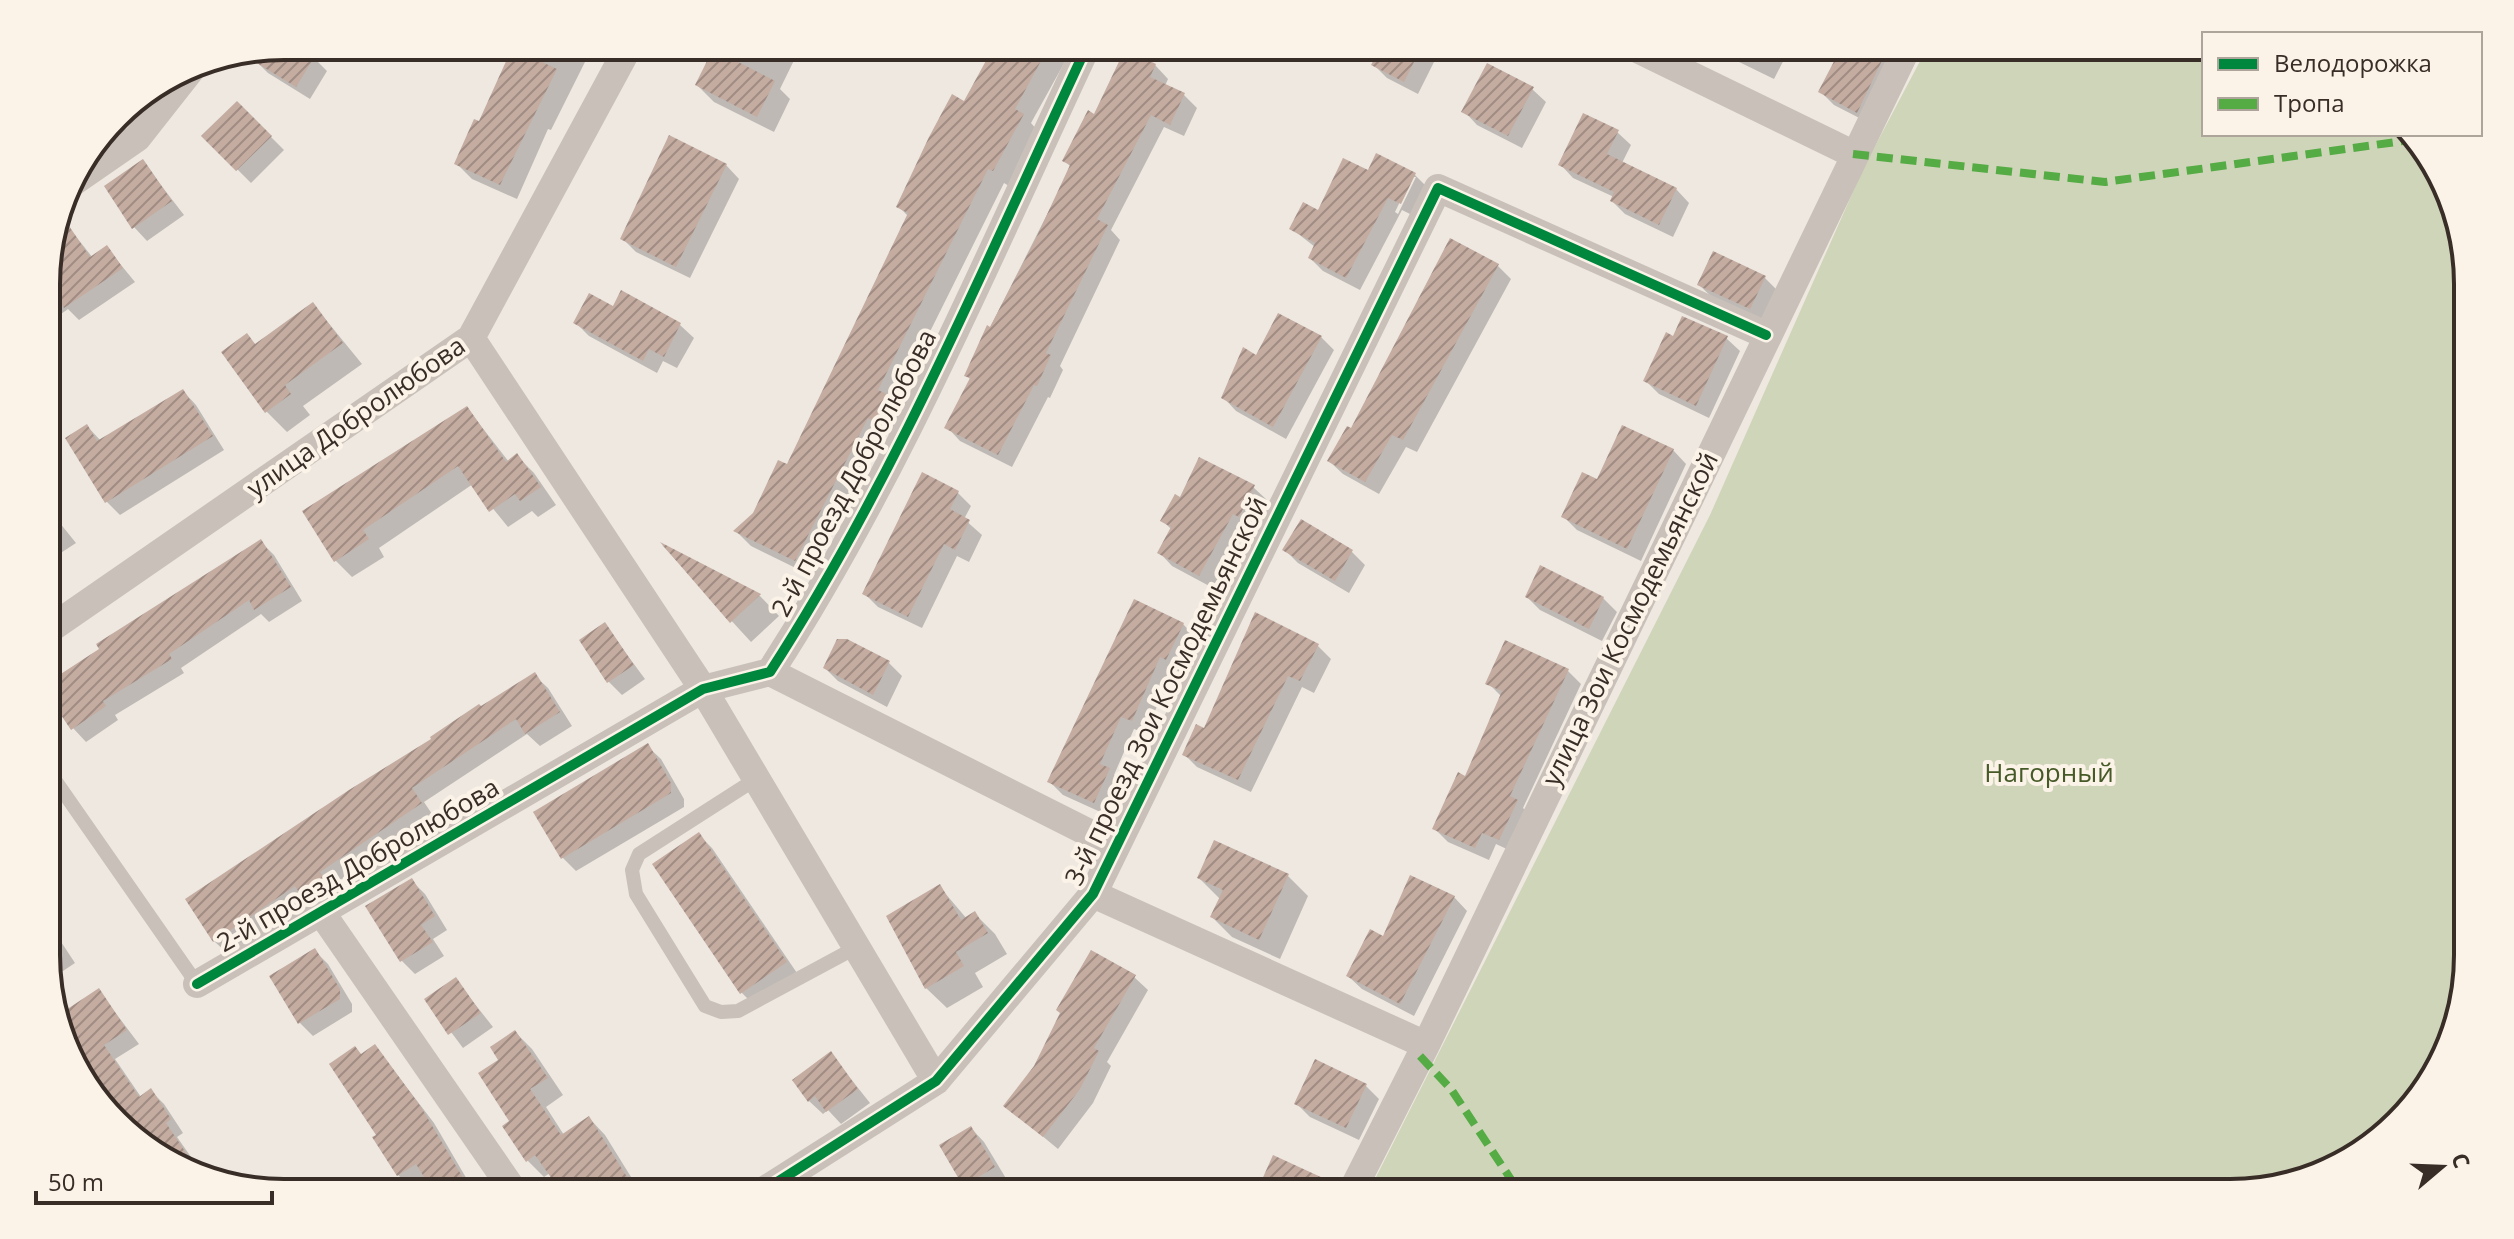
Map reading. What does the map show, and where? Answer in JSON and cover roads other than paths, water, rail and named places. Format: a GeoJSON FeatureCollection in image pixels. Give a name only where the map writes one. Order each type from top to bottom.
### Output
{"type":"FeatureCollection","features":[{"type":"Feature","properties":{"kind":"street","name":"улица Добролюбова"},"geometry":{"type":"LineString","coordinates":[[60,622],[471,338],[621,60]]}},
{"type":"Feature","properties":{"kind":"street","name":"2-й проезд Добролюбова"},"geometry":{"type":"LineString","coordinates":[[197,984],[703,689],[770,672],[853,536],[1080,60]]}},
{"type":"Feature","properties":{"kind":"street"},"geometry":{"type":"LineString","coordinates":[[1660,60],[1853,154]]}},
{"type":"Feature","properties":{"kind":"street","name":"улица Зои Космодемьянской"},"geometry":{"type":"LineString","coordinates":[[1358,1179],[1426,1045],[1901,60]]}},
{"type":"Feature","properties":{"kind":"street"},"geometry":{"type":"LineString","coordinates":[[92,169],[137,138],[177,88]]}},
{"type":"Feature","properties":{"kind":"street","name":"3-й проезд Зои Космодемьянской"},"geometry":{"type":"LineString","coordinates":[[782,1179],[936,1081],[1093,894],[1438,188],[1766,335]]}},
{"type":"Feature","properties":{"kind":"street"},"geometry":{"type":"LineString","coordinates":[[471,338],[703,689],[936,1081]]}},
{"type":"Feature","properties":{"kind":"street"},"geometry":{"type":"LineString","coordinates":[[770,672],[1115,846]]}},
{"type":"Feature","properties":{"kind":"street"},"geometry":{"type":"LineString","coordinates":[[1093,894],[1426,1045]]}},
{"type":"Feature","properties":{"kind":"street","name":"2-й проезд Добролюбова"},"geometry":{"type":"LineString","coordinates":[[321,912],[505,1179]]}},
{"type":"Feature","properties":{"kind":"lane"},"geometry":{"type":"LineString","coordinates":[[756,779],[639,854],[632,870],[636,894],[705,1006],[721,1012],[738,1011],[857,947]]}},
{"type":"Feature","properties":{"kind":"lane"},"geometry":{"type":"LineString","coordinates":[[60,787],[197,984]]}},
{"type":"Feature","properties":{"kind":"park label","name":"Нагорный"},"geometry":{"type":"Point","coordinates":[2049,773]}}]}
